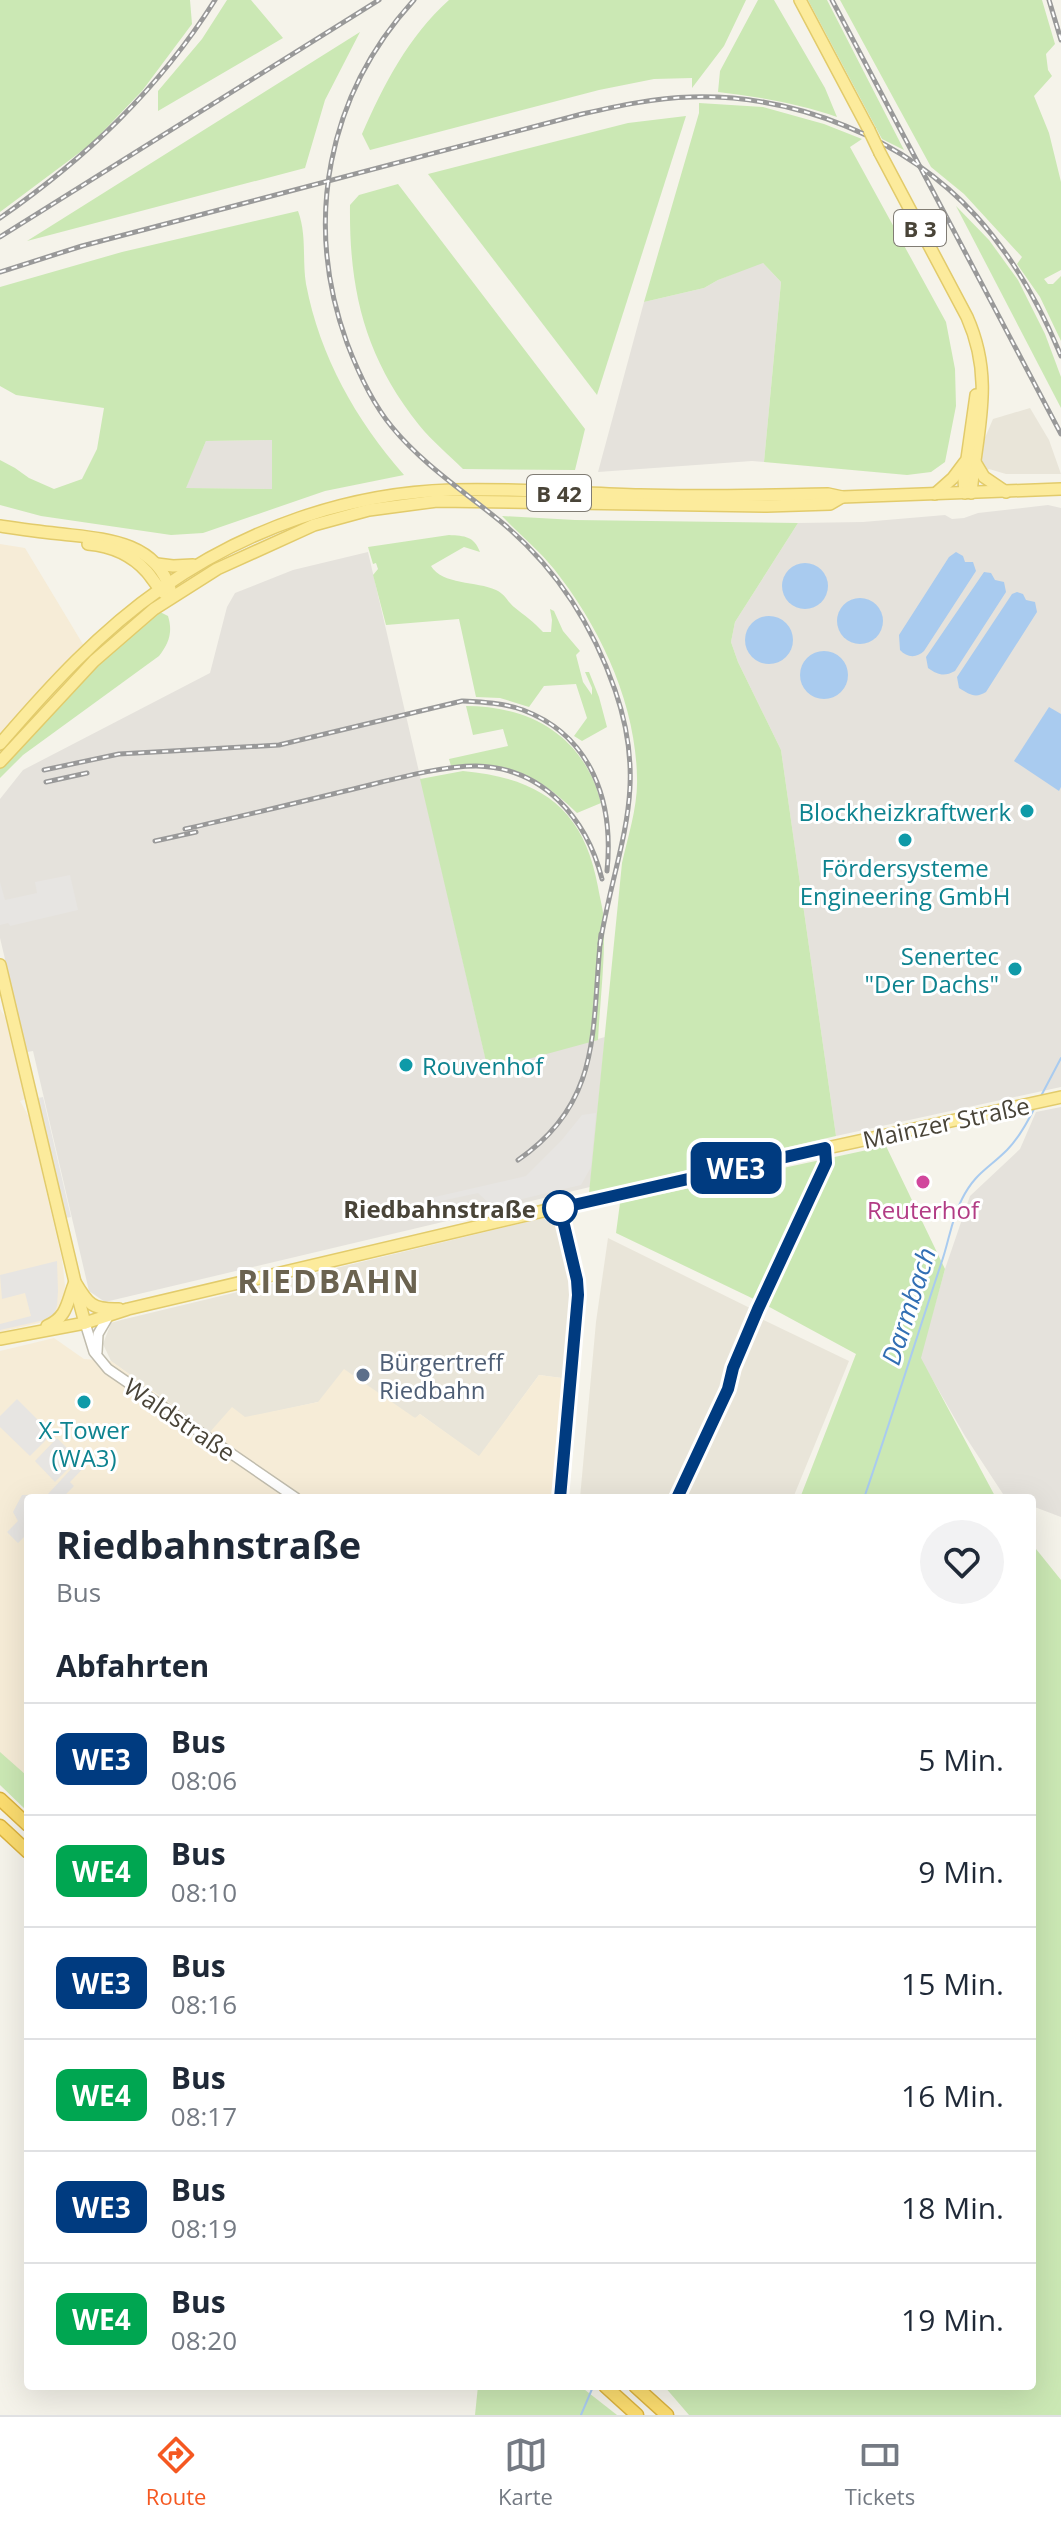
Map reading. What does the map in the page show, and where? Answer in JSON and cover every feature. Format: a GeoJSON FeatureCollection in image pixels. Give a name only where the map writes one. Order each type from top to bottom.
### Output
{"type":"FeatureCollection","features":[{"type":"Feature","properties":{"kind":"highway"},"geometry":{"type":"LineString","coordinates":[[0,1799],[24,1821]]}},
{"type":"Feature","properties":{"kind":"highway"},"geometry":{"type":"LineString","coordinates":[[0,1826],[24,1848]]}},
{"type":"Feature","properties":{"kind":"highway"},"geometry":{"type":"LineString","coordinates":[[609,2390],[637,2415]]}},
{"type":"Feature","properties":{"kind":"highway"},"geometry":{"type":"LineString","coordinates":[[639,2390],[667,2415]]}},
{"type":"Feature","properties":{"kind":"main road","name":"B 3"},"geometry":{"type":"LineString","coordinates":[[800,0],[960,303],[977,383],[968,493]]}},
{"type":"Feature","properties":{"kind":"main road"},"geometry":{"type":"LineString","coordinates":[[935,494],[971,460],[984,477],[1007,492]]}},
{"type":"Feature","properties":{"kind":"main road"},"geometry":{"type":"LineString","coordinates":[[968,493],[1061,489]]}},
{"type":"Feature","properties":{"kind":"main road","name":"B 42"},"geometry":{"type":"LineString","coordinates":[[0,744],[86,651],[164,586],[198,564],[254,536],[308,515],[360,501],[451,490],[689,497],[968,493]]}},
{"type":"Feature","properties":{"kind":"main road","name":"B 42"},"geometry":{"type":"LineString","coordinates":[[0,762],[94,661],[139,621],[217,569],[314,525],[390,506],[463,500],[614,506],[767,506],[830,504],[842,497]]}},
{"type":"Feature","properties":{"kind":"main road"},"geometry":{"type":"LineString","coordinates":[[0,526],[115,540],[157,564],[198,564]]}},
{"type":"Feature","properties":{"kind":"main road"},"geometry":{"type":"LineString","coordinates":[[0,534],[114,549],[164,586]]}},
{"type":"Feature","properties":{"kind":"main road"},"geometry":{"type":"LineString","coordinates":[[157,564],[171,597]]}},
{"type":"Feature","properties":{"kind":"main road"},"geometry":{"type":"LineString","coordinates":[[0,967],[85,1323]]}},
{"type":"Feature","properties":{"kind":"main road","name":"Mainzer Straße"},"geometry":{"type":"LineString","coordinates":[[128,1309],[596,1199],[1061,1097]]}},
{"type":"Feature","properties":{"kind":"main road"},"geometry":{"type":"LineString","coordinates":[[75,1282],[93,1306],[128,1309]]}},
{"type":"Feature","properties":{"kind":"main road"},"geometry":{"type":"LineString","coordinates":[[32,1331],[59,1319],[66,1310],[75,1282]]}},
{"type":"Feature","properties":{"kind":"main road"},"geometry":{"type":"LineString","coordinates":[[0,1339],[85,1323],[128,1309]]}},
{"type":"Feature","properties":{"kind":"street"},"geometry":{"type":"LineString","coordinates":[[96,1356],[98,1334],[108,1317]]}},
{"type":"Feature","properties":{"kind":"street"},"geometry":{"type":"LineString","coordinates":[[85,1323],[96,1356]]}},
{"type":"Feature","properties":{"kind":"street","name":"Waldstraße"},"geometry":{"type":"LineString","coordinates":[[96,1356],[113,1372],[290,1494]]}},
{"type":"Feature","properties":{"kind":"shaded area"},"geometry":{"type":"Polygon","coordinates":[[[762,262],[781,282],[764,462],[598,472],[644,302],[704,288],[762,262]]]}},
{"type":"Feature","properties":{"kind":"shaded area"},"geometry":{"type":"Polygon","coordinates":[[[1030,408],[1049,440],[1061,474],[1006,474],[989,469],[984,472],[979,459],[981,447],[993,419],[1030,408]]]}},
{"type":"Feature","properties":{"kind":"shaded area"},"geometry":{"type":"Polygon","coordinates":[[[272,440],[272,489],[185,488],[206,441],[272,440]]]}},
{"type":"Feature","properties":{"kind":"shaded area"},"geometry":{"type":"Polygon","coordinates":[[[1048,505],[1061,508],[1061,1087],[836,1136],[781,750],[738,662],[731,642],[735,622],[798,523],[863,522],[945,515],[952,519],[1048,505]]]}},
{"type":"Feature","properties":{"kind":"shaded area"},"geometry":{"type":"Polygon","coordinates":[[[0,544],[25,548],[84,646],[0,735],[0,544]]]}},
{"type":"Feature","properties":{"kind":"shaded area"},"geometry":{"type":"Polygon","coordinates":[[[368,552],[488,1069],[605,1037],[590,1187],[105,1302],[89,1291],[33,1051],[27,1052],[0,938],[0,799],[23,770],[210,673],[227,607],[235,593],[293,570],[368,552]]]}},
{"type":"Feature","properties":{"kind":"shaded area"},"geometry":{"type":"Polygon","coordinates":[[[70,875],[78,910],[10,926],[8,923],[0,925],[0,882],[5,900],[37,893],[35,882],[70,875]]]}},
{"type":"Feature","properties":{"kind":"shaded area"},"geometry":{"type":"Polygon","coordinates":[[[0,1009],[5,1017],[25,1099],[20,1101],[29,1117],[62,1259],[65,1286],[62,1308],[47,1321],[0,1332],[0,1009]]]}},
{"type":"Feature","properties":{"kind":"shaded area"},"geometry":{"type":"Polygon","coordinates":[[[43,1097],[71,1217],[66,1218],[38,1098],[43,1097]]]}},
{"type":"Feature","properties":{"kind":"shaded area"},"geometry":{"type":"Polygon","coordinates":[[[1061,1107],[1061,1517],[1036,1508],[1036,1494],[1003,1494],[920,1358],[970,1196],[1020,1149],[1036,1112],[1061,1107]]]}},
{"type":"Feature","properties":{"kind":"shaded area"},"geometry":{"type":"Polygon","coordinates":[[[596,1113],[591,1167],[581,1185],[492,1206],[478,1193],[427,1204],[426,1199],[526,1176],[582,1115],[596,1113]]]}},
{"type":"Feature","properties":{"kind":"shaded area"},"geometry":{"type":"Polygon","coordinates":[[[556,1215],[575,1287],[569,1379],[539,1375],[479,1457],[420,1414],[416,1418],[318,1402],[245,1418],[210,1432],[111,1361],[103,1344],[111,1323],[121,1320],[556,1215]]]}},
{"type":"Feature","properties":{"kind":"shaded area"},"geometry":{"type":"Polygon","coordinates":[[[608,1238],[754,1310],[753,1315],[849,1361],[795,1494],[580,1494],[596,1322],[608,1238]]]}},
{"type":"Feature","properties":{"kind":"shaded area"},"geometry":{"type":"Polygon","coordinates":[[[57,1261],[57,1306],[53,1318],[0,1330],[0,1324],[31,1316],[25,1293],[2,1299],[0,1275],[57,1261]]]}},
{"type":"Feature","properties":{"kind":"shaded area"},"geometry":{"type":"Polygon","coordinates":[[[54,1338],[84,1359],[111,1361],[210,1432],[232,1407],[245,1417],[318,1402],[344,1369],[415,1418],[420,1414],[479,1456],[539,1375],[569,1379],[557,1494],[24,1494],[24,1784],[0,1763],[0,1351],[54,1338]]]}},
{"type":"Feature","properties":{"kind":"shaded area"},"geometry":{"type":"Polygon","coordinates":[[[17,1399],[52,1434],[30,1456],[0,1427],[0,1416],[17,1399]]]}},
{"type":"Feature","properties":{"kind":"shaded area"},"geometry":{"type":"Polygon","coordinates":[[[57,1438],[78,1459],[55,1482],[35,1461],[57,1438]]]}},
{"type":"Feature","properties":{"kind":"shaded area"},"geometry":{"type":"Polygon","coordinates":[[[85,1454],[91,1460],[70,1482],[74,1486],[66,1494],[48,1494],[85,1454]]]}},
{"type":"Feature","properties":{"kind":"shaded area"},"geometry":{"type":"Polygon","coordinates":[[[22,1495],[24,1537],[18,1543],[7,1532],[18,1521],[13,1512],[22,1495]]]}},
{"type":"Feature","properties":{"kind":"green space"},"geometry":{"type":"Polygon","coordinates":[[[0,0],[190,0],[192,24],[142,91],[91,144],[0,212],[0,0]]]}},
{"type":"Feature","properties":{"kind":"green space"},"geometry":{"type":"Polygon","coordinates":[[[227,0],[251,0],[283,38],[158,111],[158,91],[202,39],[227,0]]]}},
{"type":"Feature","properties":{"kind":"green space"},"geometry":{"type":"Polygon","coordinates":[[[449,0],[746,0],[724,46],[692,88],[692,78],[654,79],[599,90],[370,150],[362,134],[388,79],[409,45],[449,0]]]}},
{"type":"Feature","properties":{"kind":"green space"},"geometry":{"type":"Polygon","coordinates":[[[758,0],[774,0],[825,88],[837,117],[778,101],[718,92],[720,71],[758,0]]]}},
{"type":"Feature","properties":{"kind":"green space"},"geometry":{"type":"Polygon","coordinates":[[[808,0],[827,0],[904,150],[882,139],[808,0]]]}},
{"type":"Feature","properties":{"kind":"green space"},"geometry":{"type":"Polygon","coordinates":[[[840,0],[1042,0],[1055,44],[1046,54],[1052,76],[1034,96],[1049,133],[1061,182],[1061,270],[1044,279],[1048,284],[1053,284],[1061,276],[1061,341],[1040,297],[1017,264],[1022,257],[964,194],[931,167],[840,0]]]}},
{"type":"Feature","properties":{"kind":"green space"},"geometry":{"type":"Polygon","coordinates":[[[360,32],[325,100],[305,168],[27,241],[360,32]]]}},
{"type":"Feature","properties":{"kind":"green space"},"geometry":{"type":"Polygon","coordinates":[[[699,103],[763,107],[824,124],[862,139],[850,147],[946,322],[955,369],[956,406],[945,462],[931,472],[907,475],[764,462],[781,282],[763,263],[704,288],[644,302],[699,113],[699,103]]]}},
{"type":"Feature","properties":{"kind":"green space"},"geometry":{"type":"Polygon","coordinates":[[[686,116],[597,395],[428,174],[628,123],[686,116]]]}},
{"type":"Feature","properties":{"kind":"green space"},"geometry":{"type":"Polygon","coordinates":[[[398,184],[585,429],[575,470],[463,469],[424,431],[400,400],[373,348],[364,322],[357,294],[350,236],[350,205],[359,195],[398,184]]]}},
{"type":"Feature","properties":{"kind":"green space"},"geometry":{"type":"Polygon","coordinates":[[[956,206],[989,240],[1018,280],[1045,334],[1061,377],[1061,408],[956,206]]]}},
{"type":"Feature","properties":{"kind":"green space"},"geometry":{"type":"Polygon","coordinates":[[[298,211],[306,284],[320,337],[356,410],[404,475],[325,491],[203,533],[171,535],[41,516],[0,505],[0,460],[54,489],[82,479],[97,449],[104,408],[16,395],[0,386],[0,287],[122,252],[298,211]],[[272,440],[206,441],[186,488],[272,489],[272,440]]]}},
{"type":"Feature","properties":{"kind":"green space"},"geometry":{"type":"Polygon","coordinates":[[[502,516],[798,523],[735,622],[731,642],[781,750],[836,1136],[589,1193],[622,863],[636,799],[635,750],[622,694],[586,616],[548,562],[502,516]]]}},
{"type":"Feature","properties":{"kind":"green space"},"geometry":{"type":"Polygon","coordinates":[[[449,535],[468,538],[480,552],[464,547],[431,566],[443,576],[499,592],[543,632],[551,632],[550,609],[554,611],[563,631],[580,651],[576,655],[583,682],[592,695],[585,672],[589,672],[607,727],[582,741],[574,736],[587,718],[576,684],[544,686],[529,707],[500,698],[476,697],[459,619],[386,625],[373,575],[378,569],[376,563],[373,564],[368,547],[449,535]]]}},
{"type":"Feature","properties":{"kind":"green space"},"geometry":{"type":"Polygon","coordinates":[[[160,612],[168,616],[170,632],[159,656],[23,755],[0,778],[0,769],[93,669],[160,612]]]}},
{"type":"Feature","properties":{"kind":"green space"},"geometry":{"type":"Polygon","coordinates":[[[466,706],[512,712],[552,729],[582,760],[601,803],[577,813],[549,789],[520,773],[488,765],[451,766],[449,759],[508,746],[503,729],[473,735],[466,706]]]}},
{"type":"Feature","properties":{"kind":"green space"},"geometry":{"type":"Polygon","coordinates":[[[463,771],[515,781],[536,790],[569,817],[582,837],[591,860],[604,919],[598,1040],[488,1070],[420,779],[463,771]]]}},
{"type":"Feature","properties":{"kind":"green space"},"geometry":{"type":"Polygon","coordinates":[[[886,1146],[945,1269],[921,1358],[994,1494],[802,1494],[856,1354],[760,1302],[616,1233],[620,1203],[886,1146]]]}},
{"type":"Feature","properties":{"kind":"green space"},"geometry":{"type":"Polygon","coordinates":[[[1036,1549],[1061,1580],[1061,2415],[689,2415],[667,2390],[1036,2390],[1036,1549]]]}},
{"type":"Feature","properties":{"kind":"green space"},"geometry":{"type":"Polygon","coordinates":[[[0,1752],[24,1773],[24,1808],[0,1785],[0,1752]]]}},
{"type":"Feature","properties":{"kind":"green space"},"geometry":{"type":"Polygon","coordinates":[[[478,2390],[585,2390],[617,2415],[475,2415],[478,2390]]]}},
{"type":"Feature","properties":{"kind":"water"},"geometry":{"type":"Polygon","coordinates":[[[956,552],[963,556],[965,562],[973,562],[976,571],[924,651],[915,656],[906,655],[900,650],[899,635],[949,557],[956,552]]]}},
{"type":"Feature","properties":{"kind":"water"},"geometry":{"type":"Polygon","coordinates":[[[805,563],[822,569],[828,586],[822,603],[805,609],[788,603],[782,586],[788,569],[805,563]]]}},
{"type":"Feature","properties":{"kind":"water"},"geometry":{"type":"Polygon","coordinates":[[[984,572],[1004,582],[1006,592],[955,671],[944,675],[935,672],[928,668],[926,657],[984,572]]]}},
{"type":"Feature","properties":{"kind":"water"},"geometry":{"type":"Polygon","coordinates":[[[1012,594],[1023,594],[1026,600],[1035,602],[1037,612],[986,692],[969,694],[959,688],[957,677],[1012,594]]]}},
{"type":"Feature","properties":{"kind":"water"},"geometry":{"type":"Polygon","coordinates":[[[860,598],[877,604],[883,621],[877,638],[860,644],[843,638],[837,621],[843,604],[860,598]]]}},
{"type":"Feature","properties":{"kind":"water"},"geometry":{"type":"Polygon","coordinates":[[[769,616],[786,623],[793,640],[786,657],[769,664],[752,657],[745,640],[752,623],[769,616]]]}},
{"type":"Feature","properties":{"kind":"water"},"geometry":{"type":"Polygon","coordinates":[[[824,651],[841,658],[848,675],[841,692],[824,699],[807,692],[800,675],[807,658],[824,651]]]}},
{"type":"Feature","properties":{"kind":"water"},"geometry":{"type":"Polygon","coordinates":[[[1049,707],[1061,714],[1059,791],[1014,761],[1049,707]]]}},
{"type":"Feature","properties":{"kind":"waterway","name":"Darmbach"},"geometry":{"type":"LineString","coordinates":[[1041,1096],[1061,1058]]}},
{"type":"Feature","properties":{"kind":"waterway","name":"Darmbach"},"geometry":{"type":"LineString","coordinates":[[865,1494],[958,1207],[977,1177],[1015,1141],[1034,1109]]}},
{"type":"Feature","properties":{"kind":"waterway","name":"Darmbach"},"geometry":{"type":"LineString","coordinates":[[581,2415],[592,2390]]}},
{"type":"Feature","properties":{"kind":"railway"},"geometry":{"type":"LineString","coordinates":[[0,218],[62,171],[119,120],[170,63],[215,0]]}},
{"type":"Feature","properties":{"kind":"railway"},"geometry":{"type":"LineString","coordinates":[[0,237],[379,0]]}},
{"type":"Feature","properties":{"kind":"railway"},"geometry":{"type":"LineString","coordinates":[[414,0],[384,37],[361,77],[343,118],[331,162],[326,206],[327,252],[334,297],[356,365],[385,418],[418,454],[506,526],[541,561],[571,600],[606,666],[625,726],[630,789],[627,818],[600,944]]}},
{"type":"Feature","properties":{"kind":"railway"},"geometry":{"type":"LineString","coordinates":[[832,0],[1061,434]]}},
{"type":"Feature","properties":{"kind":"railway"},"geometry":{"type":"LineString","coordinates":[[1049,0],[1061,40]]}},
{"type":"Feature","properties":{"kind":"railway"},"geometry":{"type":"LineString","coordinates":[[0,272],[82,246],[582,114],[663,99],[730,98],[769,103],[846,126],[882,143],[948,188],[976,216],[1014,265],[1035,300],[1061,356]]}},
{"type":"Feature","properties":{"kind":"railway"},"geometry":{"type":"LineString","coordinates":[[44,770],[119,754],[279,745],[462,701],[501,704],[523,710],[547,722],[566,736],[582,754],[594,774],[607,820],[607,871]]}},
{"type":"Feature","properties":{"kind":"railway"},"geometry":{"type":"LineString","coordinates":[[185,829],[428,772],[476,766],[522,776],[558,800],[585,836],[602,879]]}},
{"type":"Feature","properties":{"kind":"railway"},"geometry":{"type":"LineString","coordinates":[[46,782],[87,773]]}},
{"type":"Feature","properties":{"kind":"railway"},"geometry":{"type":"LineString","coordinates":[[155,841],[196,832]]}},
{"type":"Feature","properties":{"kind":"railway"},"geometry":{"type":"LineString","coordinates":[[518,1160],[546,1137],[566,1113],[579,1087],[593,1031],[601,934]]}},
{"type":"Feature","properties":{"kind":"bus line","name":"WE3"},"geometry":{"type":"LineString","coordinates":[[560,1494],[578,1295],[560,1208],[825,1148],[826,1163],[758,1309],[733,1368],[728,1389],[679,1494]]}},
{"type":"Feature","properties":{"kind":"place","name":"Blockheizkraftwerk"},"geometry":{"type":"Point","coordinates":[1027,811]}},
{"type":"Feature","properties":{"kind":"place","name":"Fördersysteme Engineering GmbH"},"geometry":{"type":"Point","coordinates":[905,840]}},
{"type":"Feature","properties":{"kind":"place","name":"Senertec \"Der Dachs\""},"geometry":{"type":"Point","coordinates":[1015,969]}},
{"type":"Feature","properties":{"kind":"place","name":"Rouvenhof"},"geometry":{"type":"Point","coordinates":[406,1065]}},
{"type":"Feature","properties":{"kind":"place","name":"Reuterhof"},"geometry":{"type":"Point","coordinates":[923,1182]}},
{"type":"Feature","properties":{"kind":"place","name":"Riedbahnstraße"},"geometry":{"type":"Point","coordinates":[560,1208]}},
{"type":"Feature","properties":{"kind":"place","name":"Bürgertreff Riedbahn"},"geometry":{"type":"Point","coordinates":[363,1375]}},
{"type":"Feature","properties":{"kind":"place","name":"X-Tower (WA3)"},"geometry":{"type":"Point","coordinates":[84,1402]}},
{"type":"Feature","properties":{"kind":"district","name":"RIEDBAHN"},"geometry":{"type":"Point","coordinates":[329,1280]}}]}
